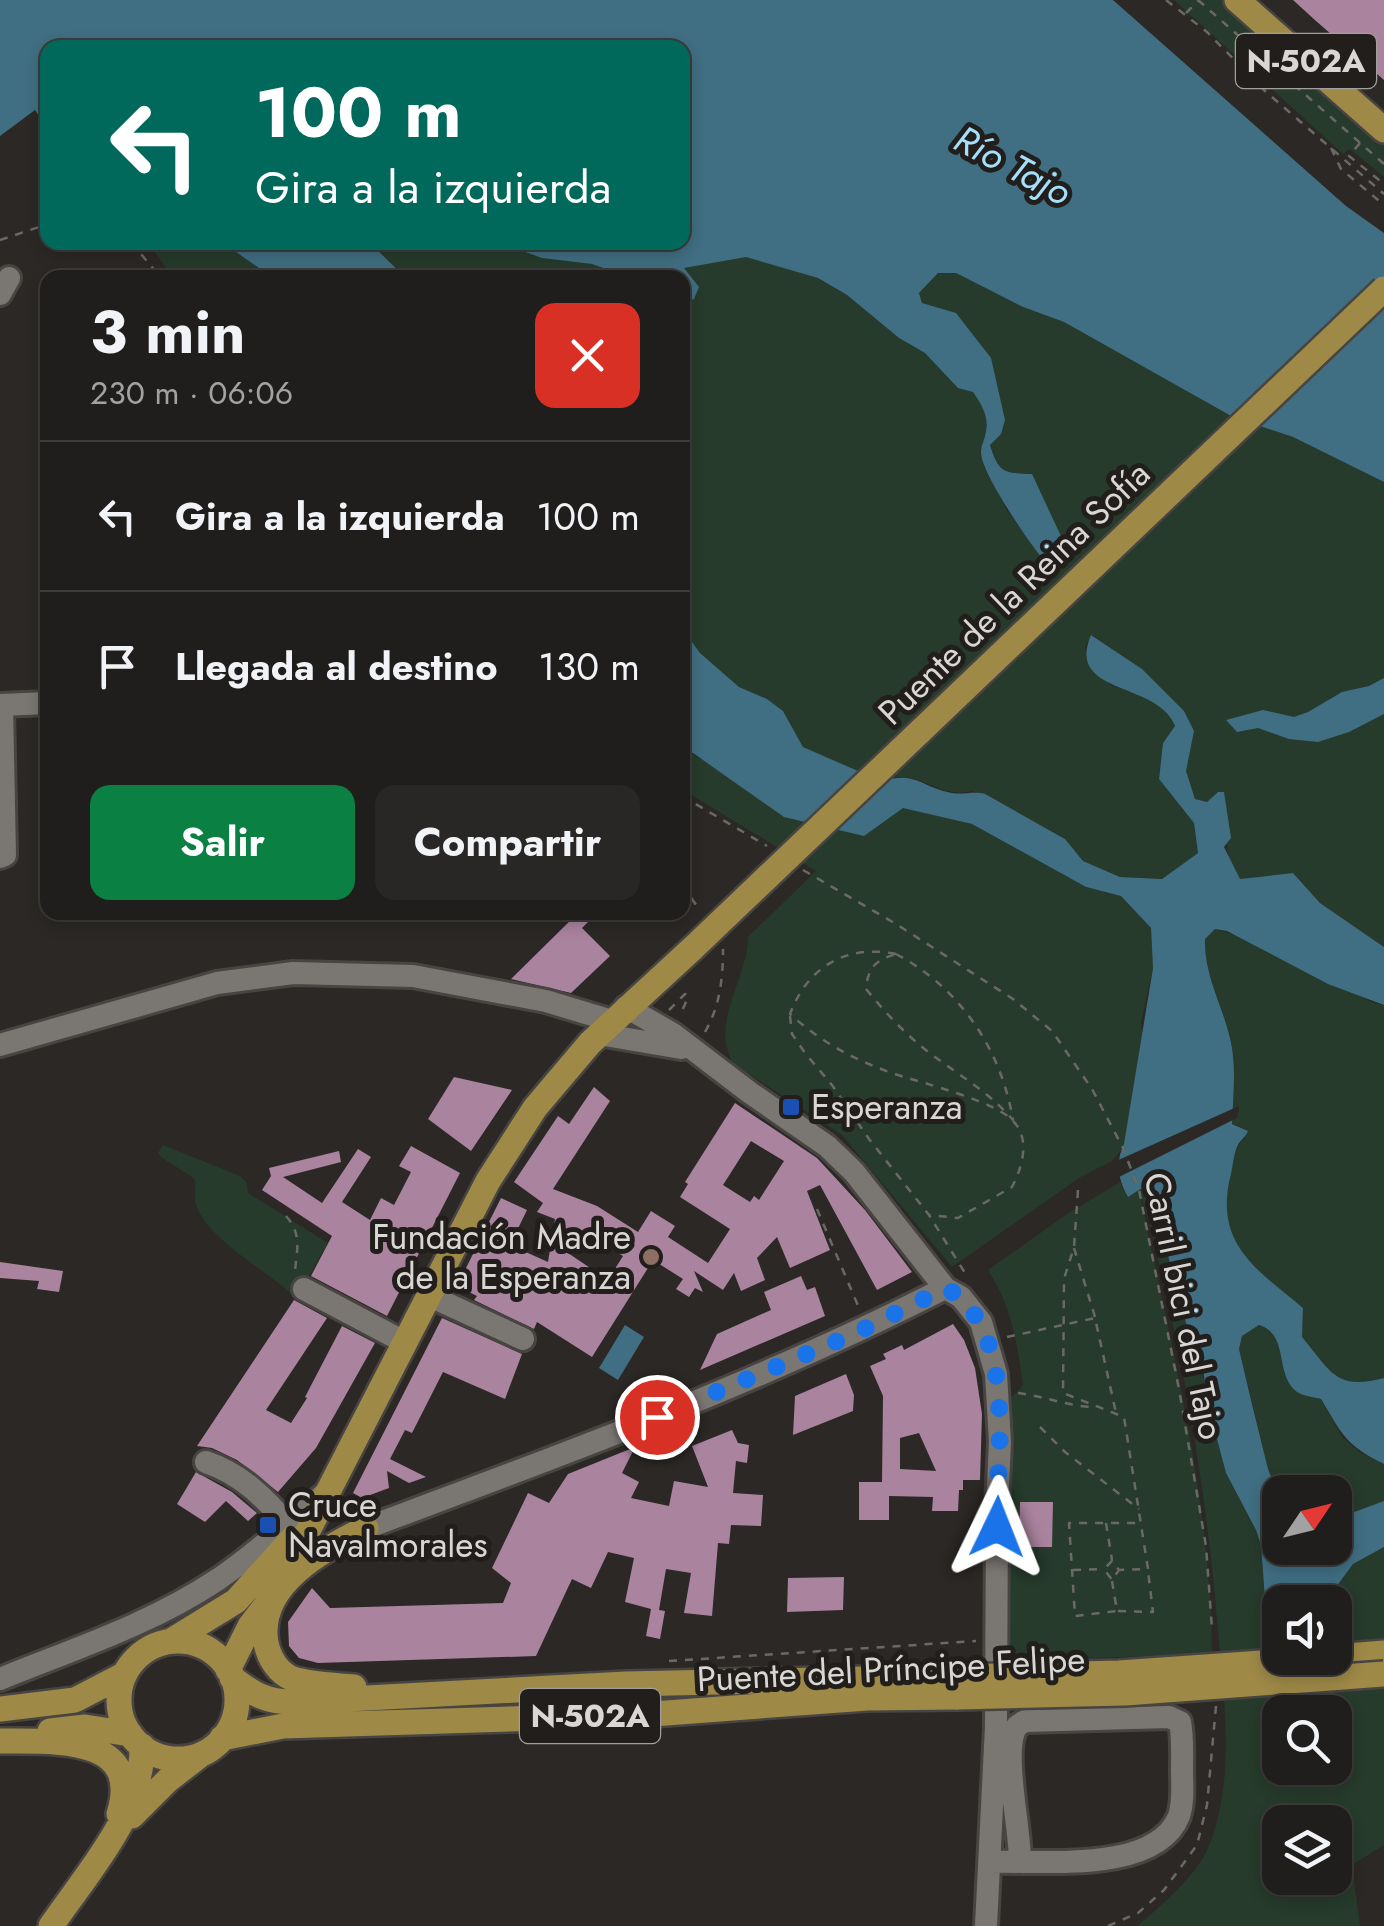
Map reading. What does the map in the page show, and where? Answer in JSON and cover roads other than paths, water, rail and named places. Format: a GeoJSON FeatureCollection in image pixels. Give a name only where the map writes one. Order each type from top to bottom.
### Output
{"type":"FeatureCollection","features":[{"type":"Feature","properties":{"kind":"main road","name":"N-502A"},"geometry":{"type":"LineString","coordinates":[[1237,0],[1381,126]]}},
{"type":"Feature","properties":{"kind":"main road","name":"Puente de la Reina Sofía"},"geometry":{"type":"LineString","coordinates":[[277,1591],[297,1528],[327,1490],[488,1181],[535,1108],[607,1026],[1384,288]]}},
{"type":"Feature","properties":{"kind":"main road"},"geometry":{"type":"LineString","coordinates":[[327,1490],[334,1516],[344,1524],[366,1528]]}},
{"type":"Feature","properties":{"kind":"main road"},"geometry":{"type":"LineString","coordinates":[[0,1708],[75,1700],[125,1674],[144,1652],[171,1641],[236,1601],[297,1528],[366,1528]]}},
{"type":"Feature","properties":{"kind":"main road"},"geometry":{"type":"LineString","coordinates":[[111,1838],[168,1780],[212,1746],[236,1709],[230,1674],[250,1626],[277,1591],[309,1562],[366,1528]]}},
{"type":"Feature","properties":{"kind":"main road"},"geometry":{"type":"LineString","coordinates":[[277,1591],[266,1620],[266,1646],[277,1667],[290,1678],[434,1696]]}},
{"type":"Feature","properties":{"kind":"main road","name":"N-502A"},"geometry":{"type":"LineString","coordinates":[[171,1641],[210,1651],[230,1674]]}},
{"type":"Feature","properties":{"kind":"main road","name":"Puente del Príncipe Felipe"},"geometry":{"type":"LineString","coordinates":[[1352,1656],[1384,1653]]}},
{"type":"Feature","properties":{"kind":"main road","name":"Puente del Príncipe Felipe"},"geometry":{"type":"LineString","coordinates":[[212,1746],[284,1726],[638,1716],[1262,1662]]}},
{"type":"Feature","properties":{"kind":"main road"},"geometry":{"type":"LineString","coordinates":[[52,1926],[111,1838],[134,1796],[142,1771],[136,1740],[119,1704],[125,1674]]}},
{"type":"Feature","properties":{"kind":"main road","name":"Puente del Príncipe Felipe"},"geometry":{"type":"LineString","coordinates":[[230,1674],[255,1696],[274,1702],[626,1684],[1124,1693],[1384,1674]]}},
{"type":"Feature","properties":{"kind":"main road","name":"N-502A"},"geometry":{"type":"LineString","coordinates":[[0,1739],[85,1726],[136,1740],[165,1757],[178,1759],[212,1746]]}},
{"type":"Feature","properties":{"kind":"main road"},"geometry":{"type":"LineString","coordinates":[[0,1739],[91,1746],[108,1756],[120,1773],[124,1797],[111,1838]]}},
{"type":"Feature","properties":{"kind":"street"},"geometry":{"type":"LineString","coordinates":[[2,856],[1,705],[40,703]]}},
{"type":"Feature","properties":{"kind":"street"},"geometry":{"type":"LineString","coordinates":[[0,1045],[217,983],[292,973],[413,976],[570,1008],[607,1026],[694,1050]]}},
{"type":"Feature","properties":{"kind":"street"},"geometry":{"type":"LineString","coordinates":[[607,1026],[673,1034],[827,1146],[854,1172],[946,1288],[961,1297],[980,1322],[996,1374],[1000,1442],[992,1855],[985,1926]]}},
{"type":"Feature","properties":{"kind":"street"},"geometry":{"type":"LineString","coordinates":[[366,1528],[587,1445],[867,1328],[946,1288]]}},
{"type":"Feature","properties":{"kind":"street"},"geometry":{"type":"LineString","coordinates":[[304,1289],[406,1343]]}},
{"type":"Feature","properties":{"kind":"street"},"geometry":{"type":"LineString","coordinates":[[430,1296],[523,1340]]}},
{"type":"Feature","properties":{"kind":"street"},"geometry":{"type":"LineString","coordinates":[[0,1678],[136,1625],[230,1572],[297,1528],[248,1483],[206,1462]]}},
{"type":"Feature","properties":{"kind":"street"},"geometry":{"type":"LineString","coordinates":[[985,1926],[982,1849],[988,1548],[997,1506]]}},
{"type":"Feature","properties":{"kind":"street"},"geometry":{"type":"LineString","coordinates":[[1170,1717],[1180,1722],[1180,1812],[1159,1842],[1130,1856],[1020,1861],[992,1855],[1008,1844],[1014,1814],[1013,1736],[1020,1724],[1170,1717]]}},
{"type":"Feature","properties":{"kind":"street"},"geometry":{"type":"LineString","coordinates":[[1014,1814],[1020,1830],[1020,1861]]}},
{"type":"Feature","properties":{"kind":"water","name":"Río Tajo"},"geometry":{"type":"Polygon","coordinates":[[[0,0],[1113,0],[1346,206],[1384,233],[1384,482],[1293,437],[1233,417],[1064,322],[1023,307],[956,273],[938,273],[919,293],[922,303],[956,313],[991,358],[1005,420],[1001,434],[990,445],[1004,470],[1032,474],[1067,549],[1058,567],[1050,568],[989,476],[981,452],[986,418],[973,392],[958,388],[925,353],[899,338],[847,295],[818,278],[746,257],[686,270],[609,270],[520,250],[690,250],[690,40],[40,40],[40,118],[35,110],[0,136],[0,0]]]}},
{"type":"Feature","properties":{"kind":"water"},"geometry":{"type":"Polygon","coordinates":[[[233,250],[377,250],[398,270],[262,270],[233,250]]]}},
{"type":"Feature","properties":{"kind":"water"},"geometry":{"type":"Polygon","coordinates":[[[690,276],[699,287],[690,300],[690,276]]]}},
{"type":"Feature","properties":{"kind":"water"},"geometry":{"type":"Polygon","coordinates":[[[1091,635],[1142,669],[1184,711],[1194,731],[1186,771],[1195,799],[1207,802],[1218,792],[1224,792],[1231,838],[1224,847],[1240,879],[1293,873],[1320,903],[1384,947],[1384,1005],[1328,984],[1227,931],[1215,929],[1205,939],[1210,977],[1232,1049],[1232,1124],[1248,1131],[1236,1150],[1227,1198],[1233,1236],[1255,1267],[1303,1308],[1302,1337],[1328,1368],[1344,1380],[1355,1382],[1384,1378],[1384,1464],[1346,1438],[1321,1399],[1299,1393],[1290,1385],[1279,1346],[1269,1330],[1259,1325],[1242,1336],[1239,1349],[1270,1475],[1262,1475],[1262,1558],[1256,1530],[1226,1473],[1203,1369],[1189,1334],[1150,1188],[1147,1185],[1128,1197],[1120,1177],[1119,1158],[1153,968],[1151,928],[1121,896],[1086,887],[972,824],[903,808],[864,836],[784,817],[690,751],[690,639],[739,687],[783,711],[803,747],[881,781],[911,779],[952,793],[985,794],[1065,839],[1083,861],[1120,877],[1162,879],[1198,853],[1194,823],[1159,779],[1163,743],[1175,726],[1151,701],[1102,679],[1091,669],[1086,655],[1091,635]]]}},
{"type":"Feature","properties":{"kind":"water"},"geometry":{"type":"Polygon","coordinates":[[[1384,678],[1384,714],[1318,742],[1289,739],[1258,728],[1237,732],[1226,720],[1263,710],[1294,717],[1342,692],[1384,678]]]}},
{"type":"Feature","properties":{"kind":"water"},"geometry":{"type":"Polygon","coordinates":[[[625,1325],[644,1337],[618,1380],[599,1368],[625,1325]]]}},
{"type":"Feature","properties":{"kind":"water"},"geometry":{"type":"Polygon","coordinates":[[[1384,1501],[1384,1547],[1353,1564],[1338,1585],[1264,1585],[1262,1565],[1352,1565],[1352,1513],[1384,1501]]]}},
{"type":"Feature","properties":{"kind":"place","name":"Esperanza"},"geometry":{"type":"Point","coordinates":[791,1107]}},
{"type":"Feature","properties":{"kind":"place","name":"Fundación Madre de la Esperanza"},"geometry":{"type":"Point","coordinates":[651,1257]}},
{"type":"Feature","properties":{"kind":"place","name":"Cruce Navalmorales"},"geometry":{"type":"Point","coordinates":[268,1525]}}]}
